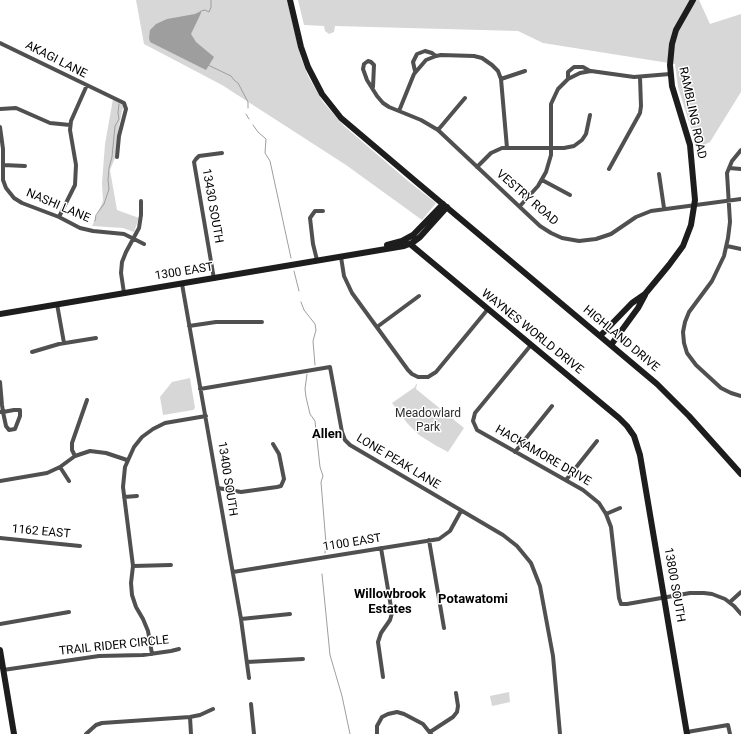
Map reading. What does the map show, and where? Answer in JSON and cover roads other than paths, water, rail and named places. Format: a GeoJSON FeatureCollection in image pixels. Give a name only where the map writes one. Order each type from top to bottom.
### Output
{"type":"FeatureCollection","features":[{"type":"Feature","properties":{"kind":"main road","name":"HIGHLAND DRIVE"},"geometry":{"type":"LineString","coordinates":[[290,0],[305,59],[315,82],[325,99],[346,123],[412,180],[429,188],[475,231],[673,399],[705,432],[741,474]]}},
{"type":"Feature","properties":{"kind":"main road","name":"RAMBLING ROAD"},"geometry":{"type":"LineString","coordinates":[[611,345],[638,308],[645,294],[683,246],[691,225],[695,204],[695,189],[690,145],[670,74],[671,54],[675,33],[680,21],[693,0]]}},
{"type":"Feature","properties":{"kind":"main road","name":"1300 EAST"},"geometry":{"type":"LineString","coordinates":[[0,314],[371,252],[410,244],[420,237],[431,225],[445,204]]}},
{"type":"Feature","properties":{"kind":"main road","name":"1300 EAST"},"geometry":{"type":"LineString","coordinates":[[371,252],[409,237],[418,231],[445,204]]}},
{"type":"Feature","properties":{"kind":"main road"},"geometry":{"type":"LineString","coordinates":[[431,225],[444,215],[448,214],[475,231]]}},
{"type":"Feature","properties":{"kind":"main road"},"geometry":{"type":"LineString","coordinates":[[409,237],[408,240],[410,244]]}},
{"type":"Feature","properties":{"kind":"main road","name":"WAYNES WORLD DRIVE"},"geometry":{"type":"LineString","coordinates":[[410,244],[619,418],[630,430],[636,440]]}},
{"type":"Feature","properties":{"kind":"main road","name":"RAMBLING ROAD"},"geometry":{"type":"LineString","coordinates":[[600,336],[632,303],[645,294]]}},
{"type":"Feature","properties":{"kind":"main road","name":"13800 SOUTH"},"geometry":{"type":"LineString","coordinates":[[636,440],[640,455],[665,598],[687,733]]}},
{"type":"Feature","properties":{"kind":"main road"},"geometry":{"type":"LineString","coordinates":[[0,650],[14,734]]}},
{"type":"Feature","properties":{"kind":"street","name":"AKAGI LANE"},"geometry":{"type":"LineString","coordinates":[[0,43],[87,85],[74,112],[70,125],[76,165],[76,179],[72,191],[59,217]]}},
{"type":"Feature","properties":{"kind":"street"},"geometry":{"type":"LineString","coordinates":[[415,71],[413,62],[418,54],[425,51],[436,56]]}},
{"type":"Feature","properties":{"kind":"street"},"geometry":{"type":"LineString","coordinates":[[400,111],[415,71],[424,62],[436,56],[474,56],[482,58],[498,71],[501,79],[507,148]]}},
{"type":"Feature","properties":{"kind":"street","name":"VESTRY ROAD"},"geometry":{"type":"LineString","coordinates":[[373,87],[374,65],[372,62],[368,61],[364,64],[363,69],[367,80],[383,103],[421,120],[438,130],[540,226],[562,238],[579,241],[596,239],[615,232],[641,214],[651,211],[741,198]]}},
{"type":"Feature","properties":{"kind":"street"},"geometry":{"type":"LineString","coordinates":[[568,79],[569,70],[574,67],[583,67],[591,72]]}},
{"type":"Feature","properties":{"kind":"street"},"geometry":{"type":"LineString","coordinates":[[501,79],[526,71]]}},
{"type":"Feature","properties":{"kind":"street"},"geometry":{"type":"LineString","coordinates":[[520,206],[542,180],[549,164],[551,148],[551,104],[558,89],[568,79],[580,73],[591,72],[628,77],[670,74]]}},
{"type":"Feature","properties":{"kind":"street"},"geometry":{"type":"LineString","coordinates":[[609,169],[640,113],[640,77]]}},
{"type":"Feature","properties":{"kind":"street"},"geometry":{"type":"LineString","coordinates":[[87,85],[123,102],[125,105],[126,109],[119,136],[117,157]]}},
{"type":"Feature","properties":{"kind":"street"},"geometry":{"type":"LineString","coordinates":[[438,130],[465,98]]}},
{"type":"Feature","properties":{"kind":"street"},"geometry":{"type":"LineString","coordinates":[[0,109],[16,108],[50,123],[70,125]]}},
{"type":"Feature","properties":{"kind":"street"},"geometry":{"type":"LineString","coordinates":[[477,167],[491,153],[498,149],[568,148],[580,142],[588,131],[590,115]]}},
{"type":"Feature","properties":{"kind":"street","name":"NASHI LANE"},"geometry":{"type":"LineString","coordinates":[[0,127],[3,144],[4,184],[14,198],[22,203],[59,217],[87,230],[120,233],[134,238],[144,244]]}},
{"type":"Feature","properties":{"kind":"street"},"geometry":{"type":"LineString","coordinates":[[741,150],[732,161],[727,180],[730,222],[727,246],[717,273],[707,289],[689,312],[683,332],[684,343],[690,357],[715,384],[728,392],[741,396]]}},
{"type":"Feature","properties":{"kind":"street","name":"13430 SOUTH"},"geometry":{"type":"LineString","coordinates":[[214,278],[194,160],[199,156],[222,153]]}},
{"type":"Feature","properties":{"kind":"street"},"geometry":{"type":"LineString","coordinates":[[3,165],[25,166]]}},
{"type":"Feature","properties":{"kind":"street"},"geometry":{"type":"LineString","coordinates":[[729,168],[741,169]]}},
{"type":"Feature","properties":{"kind":"street"},"geometry":{"type":"LineString","coordinates":[[659,174],[664,208]]}},
{"type":"Feature","properties":{"kind":"street"},"geometry":{"type":"LineString","coordinates":[[542,180],[570,194]]}},
{"type":"Feature","properties":{"kind":"street"},"geometry":{"type":"LineString","coordinates":[[124,293],[121,273],[122,262],[140,222],[141,200]]}},
{"type":"Feature","properties":{"kind":"street"},"geometry":{"type":"LineString","coordinates":[[317,260],[310,218],[315,211],[323,211]]}},
{"type":"Feature","properties":{"kind":"street"},"geometry":{"type":"LineString","coordinates":[[727,246],[741,249]]}},
{"type":"Feature","properties":{"kind":"street"},"geometry":{"type":"LineString","coordinates":[[341,257],[344,276],[350,289],[410,372],[418,377],[428,377],[436,372],[488,309]]}},
{"type":"Feature","properties":{"kind":"street","name":"13400 SOUTH"},"geometry":{"type":"LineString","coordinates":[[182,284],[241,619],[249,678]]}},
{"type":"Feature","properties":{"kind":"street"},"geometry":{"type":"LineString","coordinates":[[377,327],[419,296]]}},
{"type":"Feature","properties":{"kind":"street"},"geometry":{"type":"LineString","coordinates":[[57,304],[64,343]]}},
{"type":"Feature","properties":{"kind":"street"},"geometry":{"type":"LineString","coordinates":[[189,326],[216,322],[262,322]]}},
{"type":"Feature","properties":{"kind":"street"},"geometry":{"type":"LineString","coordinates":[[32,352],[64,343],[96,338]]}},
{"type":"Feature","properties":{"kind":"street","name":"HACKAMORE DRIVE"},"geometry":{"type":"LineString","coordinates":[[531,345],[477,410],[474,418],[474,423],[477,430],[593,496],[606,514],[611,530],[619,598],[622,604],[665,598]]}},
{"type":"Feature","properties":{"kind":"street","name":"LONE PEAK LANE"},"geometry":{"type":"LineString","coordinates":[[200,389],[330,367],[342,432],[347,443],[353,448],[512,542],[521,550],[531,563],[540,586],[553,656],[560,734]]}},
{"type":"Feature","properties":{"kind":"street"},"geometry":{"type":"LineString","coordinates":[[0,382],[2,412],[6,427],[9,430],[15,428],[20,416],[20,410],[2,412]]}},
{"type":"Feature","properties":{"kind":"street"},"geometry":{"type":"LineString","coordinates":[[75,456],[72,450],[72,443],[87,400]]}},
{"type":"Feature","properties":{"kind":"street"},"geometry":{"type":"LineString","coordinates":[[515,452],[552,406]]}},
{"type":"Feature","properties":{"kind":"street"},"geometry":{"type":"LineString","coordinates":[[152,654],[146,625],[136,607],[132,595],[133,566],[123,480],[126,460],[138,442],[153,429],[166,423],[206,416]]}},
{"type":"Feature","properties":{"kind":"street"},"geometry":{"type":"LineString","coordinates":[[566,480],[597,441]]}},
{"type":"Feature","properties":{"kind":"street"},"geometry":{"type":"LineString","coordinates":[[218,488],[241,492],[281,486],[284,479],[279,454],[273,444]]}},
{"type":"Feature","properties":{"kind":"street"},"geometry":{"type":"LineString","coordinates":[[0,481],[41,474],[60,467],[75,456],[84,452],[96,451],[126,460]]}},
{"type":"Feature","properties":{"kind":"street"},"geometry":{"type":"LineString","coordinates":[[60,467],[69,481]]}},
{"type":"Feature","properties":{"kind":"street"},"geometry":{"type":"LineString","coordinates":[[124,497],[137,496]]}},
{"type":"Feature","properties":{"kind":"street"},"geometry":{"type":"LineString","coordinates":[[606,514],[620,508]]}},
{"type":"Feature","properties":{"kind":"street","name":"1100 EAST"},"geometry":{"type":"LineString","coordinates":[[233,572],[439,539],[447,534],[461,511]]}},
{"type":"Feature","properties":{"kind":"street","name":"1162 EAST"},"geometry":{"type":"LineString","coordinates":[[0,538],[80,546]]}},
{"type":"Feature","properties":{"kind":"street"},"geometry":{"type":"LineString","coordinates":[[429,540],[444,628]]}},
{"type":"Feature","properties":{"kind":"street"},"geometry":{"type":"LineString","coordinates":[[381,548],[392,613],[390,620],[382,630],[378,639],[383,677]]}},
{"type":"Feature","properties":{"kind":"street"},"geometry":{"type":"LineString","coordinates":[[133,566],[171,565]]}},
{"type":"Feature","properties":{"kind":"street"},"geometry":{"type":"LineString","coordinates":[[730,602],[741,592]]}},
{"type":"Feature","properties":{"kind":"street"},"geometry":{"type":"LineString","coordinates":[[665,598],[704,593],[717,596],[730,602],[741,614]]}},
{"type":"Feature","properties":{"kind":"street"},"geometry":{"type":"LineString","coordinates":[[0,624],[69,612]]}},
{"type":"Feature","properties":{"kind":"street"},"geometry":{"type":"LineString","coordinates":[[241,619],[290,614]]}},
{"type":"Feature","properties":{"kind":"street","name":"TRAIL RIDER CIRCLE"},"geometry":{"type":"LineString","coordinates":[[2,667],[99,656],[152,654],[179,649]]}},
{"type":"Feature","properties":{"kind":"street"},"geometry":{"type":"LineString","coordinates":[[247,662],[303,658]]}},
{"type":"Feature","properties":{"kind":"street"},"geometry":{"type":"LineString","coordinates":[[377,734],[378,722],[382,717],[391,713],[404,714],[423,724],[430,733],[453,717],[457,712],[458,706],[456,693]]}},
{"type":"Feature","properties":{"kind":"street"},"geometry":{"type":"LineString","coordinates":[[251,704],[254,734]]}},
{"type":"Feature","properties":{"kind":"street"},"geometry":{"type":"LineString","coordinates":[[86,734],[96,725],[102,723],[190,717],[213,710]]}},
{"type":"Feature","properties":{"kind":"street"},"geometry":{"type":"LineString","coordinates":[[190,717],[191,734]]}},
{"type":"Feature","properties":{"kind":"street"},"geometry":{"type":"LineString","coordinates":[[687,733],[728,725],[730,734]]}},
{"type":"Feature","properties":{"kind":"waterway"},"geometry":{"type":"LineString","coordinates":[[201,11],[205,10],[209,12],[211,0]]}},
{"type":"Feature","properties":{"kind":"waterway"},"geometry":{"type":"LineString","coordinates":[[208,65],[231,76],[238,83],[248,102],[248,108]]}},
{"type":"Feature","properties":{"kind":"waterway"},"geometry":{"type":"LineString","coordinates":[[95,221],[96,215],[104,204],[109,189],[109,168],[112,157],[115,126],[119,119],[119,104]]}},
{"type":"Feature","properties":{"kind":"waterway"},"geometry":{"type":"LineString","coordinates":[[246,114],[249,119]]}},
{"type":"Feature","properties":{"kind":"waterway"},"geometry":{"type":"LineString","coordinates":[[253,125],[266,139],[265,153],[270,161],[291,258]]}},
{"type":"Feature","properties":{"kind":"waterway"},"geometry":{"type":"LineString","coordinates":[[294,271],[299,291]]}},
{"type":"Feature","properties":{"kind":"waterway"},"geometry":{"type":"LineString","coordinates":[[301,302],[304,310],[315,324],[316,330],[313,341],[315,365]]}},
{"type":"Feature","properties":{"kind":"waterway"},"geometry":{"type":"LineString","coordinates":[[307,374],[305,389],[306,397],[310,414],[315,421],[320,467],[323,476],[321,482],[326,544],[325,553]]}},
{"type":"Feature","properties":{"kind":"waterway"},"geometry":{"type":"LineString","coordinates":[[322,574],[330,655],[342,696],[350,734]]}},
{"type":"Feature","properties":{"kind":"district","name":"Allen"},"geometry":{"type":"Point","coordinates":[327,435]}},
{"type":"Feature","properties":{"kind":"district","name":"Potawatomi"},"geometry":{"type":"Point","coordinates":[473,600]}},
{"type":"Feature","properties":{"kind":"district","name":"Willowbrook Estates"},"geometry":{"type":"Point","coordinates":[390,602]}},
{"type":"Feature","properties":{"kind":"park label","name":"Meadowlard Park"},"geometry":{"type":"Point","coordinates":[428,421]}}]}
